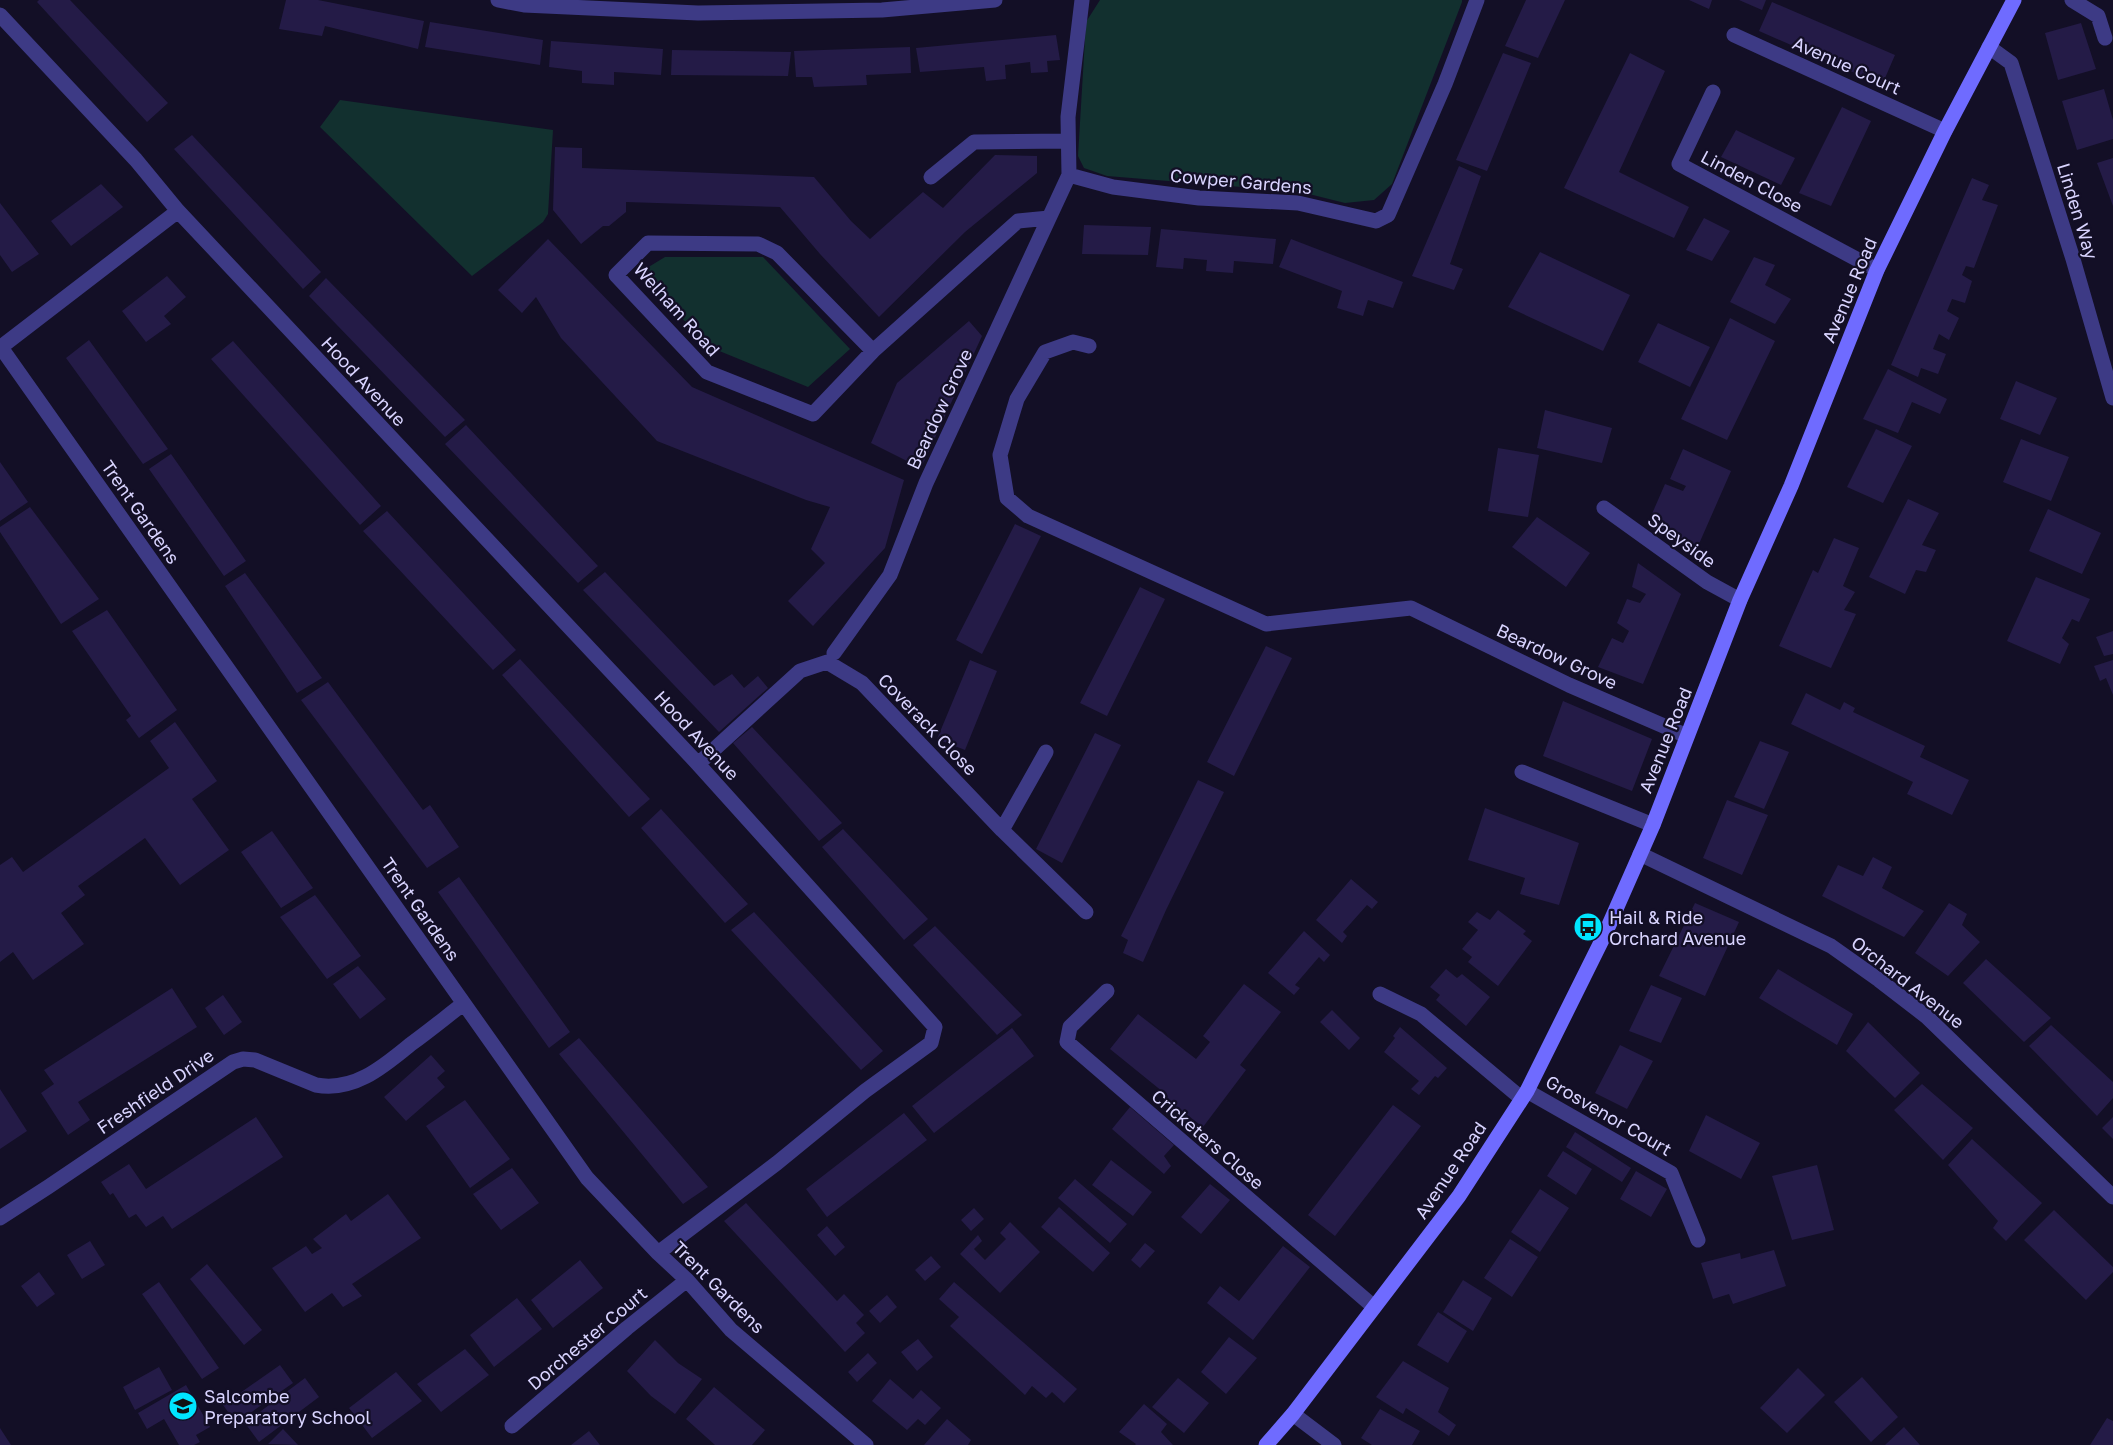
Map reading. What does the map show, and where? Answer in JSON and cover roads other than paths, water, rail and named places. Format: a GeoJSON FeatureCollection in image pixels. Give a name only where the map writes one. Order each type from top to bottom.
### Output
{"type":"FeatureCollection","features":[{"type":"Feature","properties":{"kind":"street"},"geometry":{"type":"LineString","coordinates":[[498,0],[524,5],[698,13],[882,10],[995,0]]}},
{"type":"Feature","properties":{"kind":"street"},"geometry":{"type":"LineString","coordinates":[[1069,175],[1068,117],[1082,0]]}},
{"type":"Feature","properties":{"kind":"street","name":"Cowper Gardens"},"geometry":{"type":"LineString","coordinates":[[1069,175],[1113,187],[1199,198],[1298,203],[1376,221],[1388,215],[1445,84],[1477,0]]}},
{"type":"Feature","properties":{"kind":"street","name":"Avenue Road"},"geometry":{"type":"LineString","coordinates":[[1266,1445],[1293,1414],[1459,1196],[1524,1094],[1605,934],[1653,825],[1716,668],[1740,600],[1791,486],[1876,270],[1945,131],[2014,0]]}},
{"type":"Feature","properties":{"kind":"street"},"geometry":{"type":"LineString","coordinates":[[2072,0],[2098,16],[2105,38]]}},
{"type":"Feature","properties":{"kind":"street","name":"Hood Avenue"},"geometry":{"type":"LineString","coordinates":[[0,15],[136,160],[178,211],[698,764],[934,1027],[931,1043],[865,1091],[777,1163],[658,1254]]}},
{"type":"Feature","properties":{"kind":"street","name":"Avenue Court"},"geometry":{"type":"LineString","coordinates":[[1734,35],[1945,131]]}},
{"type":"Feature","properties":{"kind":"street","name":"Linden Way"},"geometry":{"type":"LineString","coordinates":[[1989,47],[2011,63],[2073,259],[2113,398]]}},
{"type":"Feature","properties":{"kind":"street","name":"Linden Close"},"geometry":{"type":"LineString","coordinates":[[1713,92],[1679,164],[1876,270]]}},
{"type":"Feature","properties":{"kind":"street"},"geometry":{"type":"LineString","coordinates":[[931,177],[974,142],[1068,141]]}},
{"type":"Feature","properties":{"kind":"street","name":"Beardow Grove"},"geometry":{"type":"LineString","coordinates":[[834,652],[890,575],[926,483],[1069,175]]}},
{"type":"Feature","properties":{"kind":"street"},"geometry":{"type":"LineString","coordinates":[[0,347],[178,211]]}},
{"type":"Feature","properties":{"kind":"street","name":"Welham Road"},"geometry":{"type":"LineString","coordinates":[[873,351],[777,253],[758,244],[648,243],[616,275],[707,372],[813,414],[873,351],[1018,222],[1049,218]]}},
{"type":"Feature","properties":{"kind":"street","name":"Beardow Grove"},"geometry":{"type":"LineString","coordinates":[[1089,346],[1073,342],[1045,352],[1017,399],[1000,455],[1007,498],[1029,516],[1266,624],[1411,608],[1569,685],[1687,736]]}},
{"type":"Feature","properties":{"kind":"street","name":"Trent Gardens"},"geometry":{"type":"LineString","coordinates":[[0,347],[587,1178],[658,1254],[687,1280],[731,1330],[866,1445]]}},
{"type":"Feature","properties":{"kind":"street","name":"Speyside"},"geometry":{"type":"LineString","coordinates":[[1604,508],[1707,582],[1740,600]]}},
{"type":"Feature","properties":{"kind":"street","name":"Coverack Close"},"geometry":{"type":"LineString","coordinates":[[698,764],[800,671],[827,662],[862,683],[1002,830],[1086,912]]}},
{"type":"Feature","properties":{"kind":"street"},"geometry":{"type":"LineString","coordinates":[[1002,830],[1046,752]]}},
{"type":"Feature","properties":{"kind":"street"},"geometry":{"type":"LineString","coordinates":[[1522,772],[1653,825]]}},
{"type":"Feature","properties":{"kind":"street","name":"Orchard Avenue"},"geometry":{"type":"LineString","coordinates":[[1640,854],[1831,946],[1879,980],[1927,1017],[2113,1197]]}},
{"type":"Feature","properties":{"kind":"street","name":"Cricketers Close"},"geometry":{"type":"LineString","coordinates":[[1107,991],[1070,1027],[1067,1042],[1374,1307]]}},
{"type":"Feature","properties":{"kind":"street","name":"Grosvenor Court"},"geometry":{"type":"LineString","coordinates":[[1380,994],[1421,1014],[1524,1094],[1671,1173],[1698,1240]]}},
{"type":"Feature","properties":{"kind":"street","name":"Freshfield Drive"},"geometry":{"type":"LineString","coordinates":[[0,1218],[233,1062],[243,1059],[255,1060],[325,1087],[352,1083],[379,1070],[463,1004]]}},
{"type":"Feature","properties":{"kind":"street","name":"Dorchester Court"},"geometry":{"type":"LineString","coordinates":[[512,1426],[687,1280]]}},
{"type":"Feature","properties":{"kind":"street"},"geometry":{"type":"LineString","coordinates":[[1293,1414],[1334,1445]]}},
{"type":"Feature","properties":{"kind":"place","name":"Hail & Ride Orchard Avenue"},"geometry":{"type":"Point","coordinates":[1588,927]}},
{"type":"Feature","properties":{"kind":"place","name":"Salcombe Preparatory School"},"geometry":{"type":"Point","coordinates":[183,1406]}}]}
